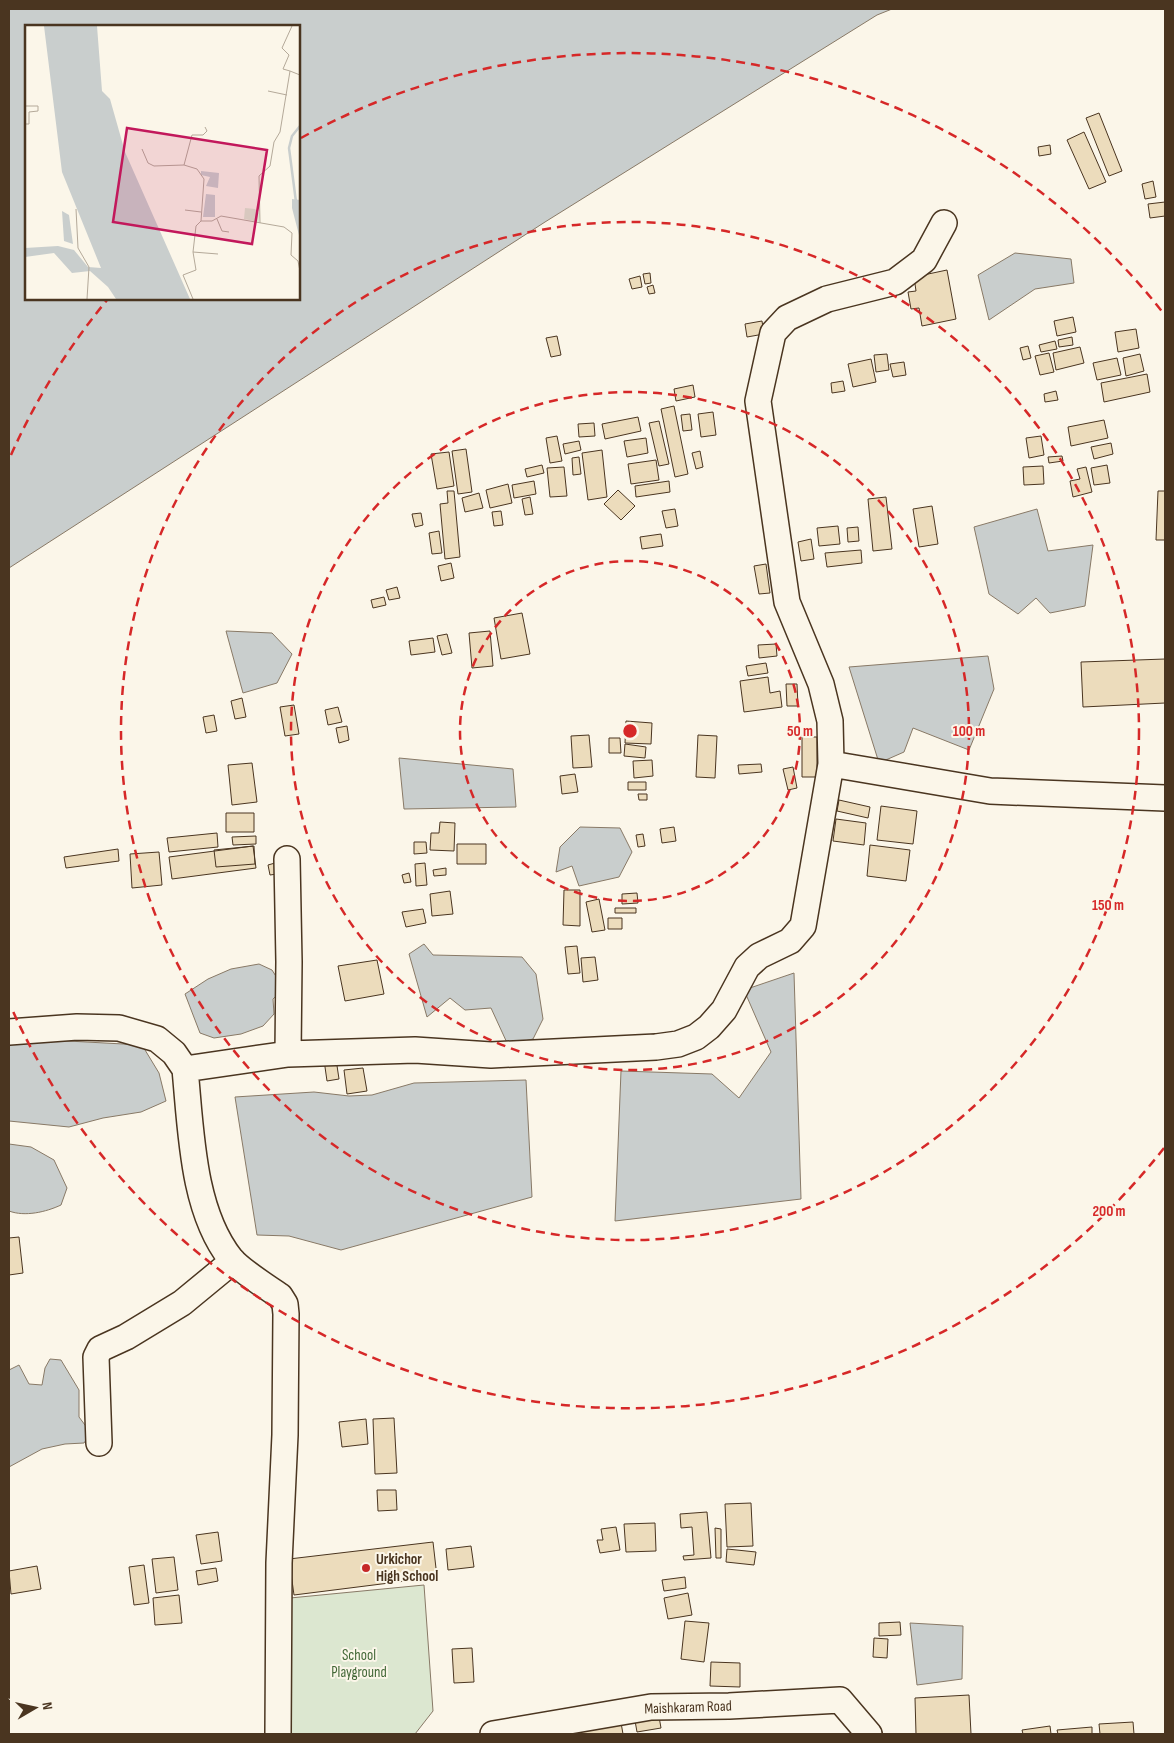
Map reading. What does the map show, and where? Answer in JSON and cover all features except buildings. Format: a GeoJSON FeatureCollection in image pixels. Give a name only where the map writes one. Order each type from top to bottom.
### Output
{"type":"FeatureCollection","features":[{"type":"Feature","properties":{"kind":"street"},"geometry":{"type":"LineString","coordinates":[[185,1069],[288,1054],[415,1050],[490,1055],[656,1047],[678,1044],[696,1037],[709,1027],[724,1010],[747,967],[759,956],[790,941],[803,926],[831,764],[830,721],[821,684],[788,602],[758,401],[774,333],[787,318],[827,299],[895,282],[924,260],[944,222]]}},
{"type":"Feature","properties":{"kind":"street"},"geometry":{"type":"LineString","coordinates":[[831,764],[990,791],[1165,798]]}},
{"type":"Feature","properties":{"kind":"street"},"geometry":{"type":"LineString","coordinates":[[287,858],[290,962],[288,1054]]}},
{"type":"Feature","properties":{"kind":"street"},"geometry":{"type":"LineString","coordinates":[[9,1032],[77,1027],[119,1028],[157,1039],[174,1053],[185,1069],[190,1125],[199,1189],[206,1212],[219,1241],[233,1261],[280,1296],[285,1304],[285,1435],[279,1563],[278,1734]]}},
{"type":"Feature","properties":{"kind":"street"},"geometry":{"type":"LineString","coordinates":[[99,1443],[96,1357],[100,1349],[126,1337],[182,1303],[233,1261]]}},
{"type":"Feature","properties":{"kind":"street","name":"Maishkaram Road"},"geometry":{"type":"LineString","coordinates":[[493,1734],[651,1706],[729,1706],[840,1700],[869,1734]]}},
{"type":"Feature","properties":{"kind":"green space","name":"School Playground"},"geometry":{"type":"Polygon","coordinates":[[[424,1585],[433,1711],[415,1734],[287,1734],[290,1598],[424,1585]]]}},
{"type":"Feature","properties":{"kind":"shaded area"},"geometry":{"type":"Polygon","coordinates":[[[9,9],[892,9],[877,15],[545,222],[9,568],[9,9]]]}},
{"type":"Feature","properties":{"kind":"shaded area"},"geometry":{"type":"Polygon","coordinates":[[[1015,253],[1071,259],[1074,283],[1035,289],[989,320],[978,275],[1015,253]]]}},
{"type":"Feature","properties":{"kind":"shaded area"},"geometry":{"type":"Polygon","coordinates":[[[1037,509],[1048,551],[1093,545],[1085,606],[1050,613],[1036,598],[1018,614],[989,594],[974,527],[1037,509]]]}},
{"type":"Feature","properties":{"kind":"shaded area"},"geometry":{"type":"Polygon","coordinates":[[[226,631],[272,633],[292,654],[277,683],[243,693],[226,631]]]}},
{"type":"Feature","properties":{"kind":"shaded area"},"geometry":{"type":"Polygon","coordinates":[[[988,656],[994,689],[969,750],[913,728],[904,752],[879,763],[849,667],[988,656]]]}},
{"type":"Feature","properties":{"kind":"shaded area"},"geometry":{"type":"Polygon","coordinates":[[[399,758],[513,769],[516,807],[404,809],[399,758]]]}},
{"type":"Feature","properties":{"kind":"shaded area"},"geometry":{"type":"Polygon","coordinates":[[[580,827],[620,828],[632,852],[619,877],[579,886],[572,866],[556,872],[560,847],[580,827]]]}},
{"type":"Feature","properties":{"kind":"shaded area"},"geometry":{"type":"Polygon","coordinates":[[[424,944],[433,955],[522,957],[536,974],[543,1019],[533,1039],[508,1045],[491,1008],[465,1010],[450,998],[427,1017],[409,954],[424,944]]]}},
{"type":"Feature","properties":{"kind":"shaded area"},"geometry":{"type":"Polygon","coordinates":[[[259,964],[272,970],[284,989],[273,999],[274,1014],[263,1026],[241,1034],[214,1038],[200,1033],[185,994],[208,979],[231,969],[259,964]]]}},
{"type":"Feature","properties":{"kind":"shaded area"},"geometry":{"type":"Polygon","coordinates":[[[794,973],[801,1199],[615,1221],[621,1071],[712,1074],[739,1098],[771,1052],[744,990],[794,973]]]}},
{"type":"Feature","properties":{"kind":"shaded area"},"geometry":{"type":"Polygon","coordinates":[[[49,1040],[142,1045],[159,1073],[166,1101],[141,1112],[103,1118],[69,1127],[9,1121],[9,1042],[49,1040]]]}},
{"type":"Feature","properties":{"kind":"shaded area"},"geometry":{"type":"Polygon","coordinates":[[[526,1080],[532,1197],[341,1250],[289,1236],[257,1235],[235,1097],[314,1092],[349,1096],[372,1095],[414,1083],[526,1080]]]}},
{"type":"Feature","properties":{"kind":"shaded area"},"geometry":{"type":"Polygon","coordinates":[[[9,1144],[31,1147],[54,1160],[67,1188],[61,1205],[35,1213],[22,1214],[9,1211],[9,1144]]]}},
{"type":"Feature","properties":{"kind":"shaded area"},"geometry":{"type":"Polygon","coordinates":[[[50,1359],[61,1360],[79,1390],[79,1417],[91,1433],[84,1443],[65,1444],[42,1449],[9,1467],[9,1370],[19,1365],[29,1384],[42,1385],[45,1368],[50,1359]]]}},
{"type":"Feature","properties":{"kind":"shaded area"},"geometry":{"type":"Polygon","coordinates":[[[910,1623],[963,1626],[962,1679],[917,1685],[910,1623]]]}},
{"type":"Feature","properties":{"kind":"place","name":"Urkichor High School"},"geometry":{"type":"Point","coordinates":[366,1568]}}]}
